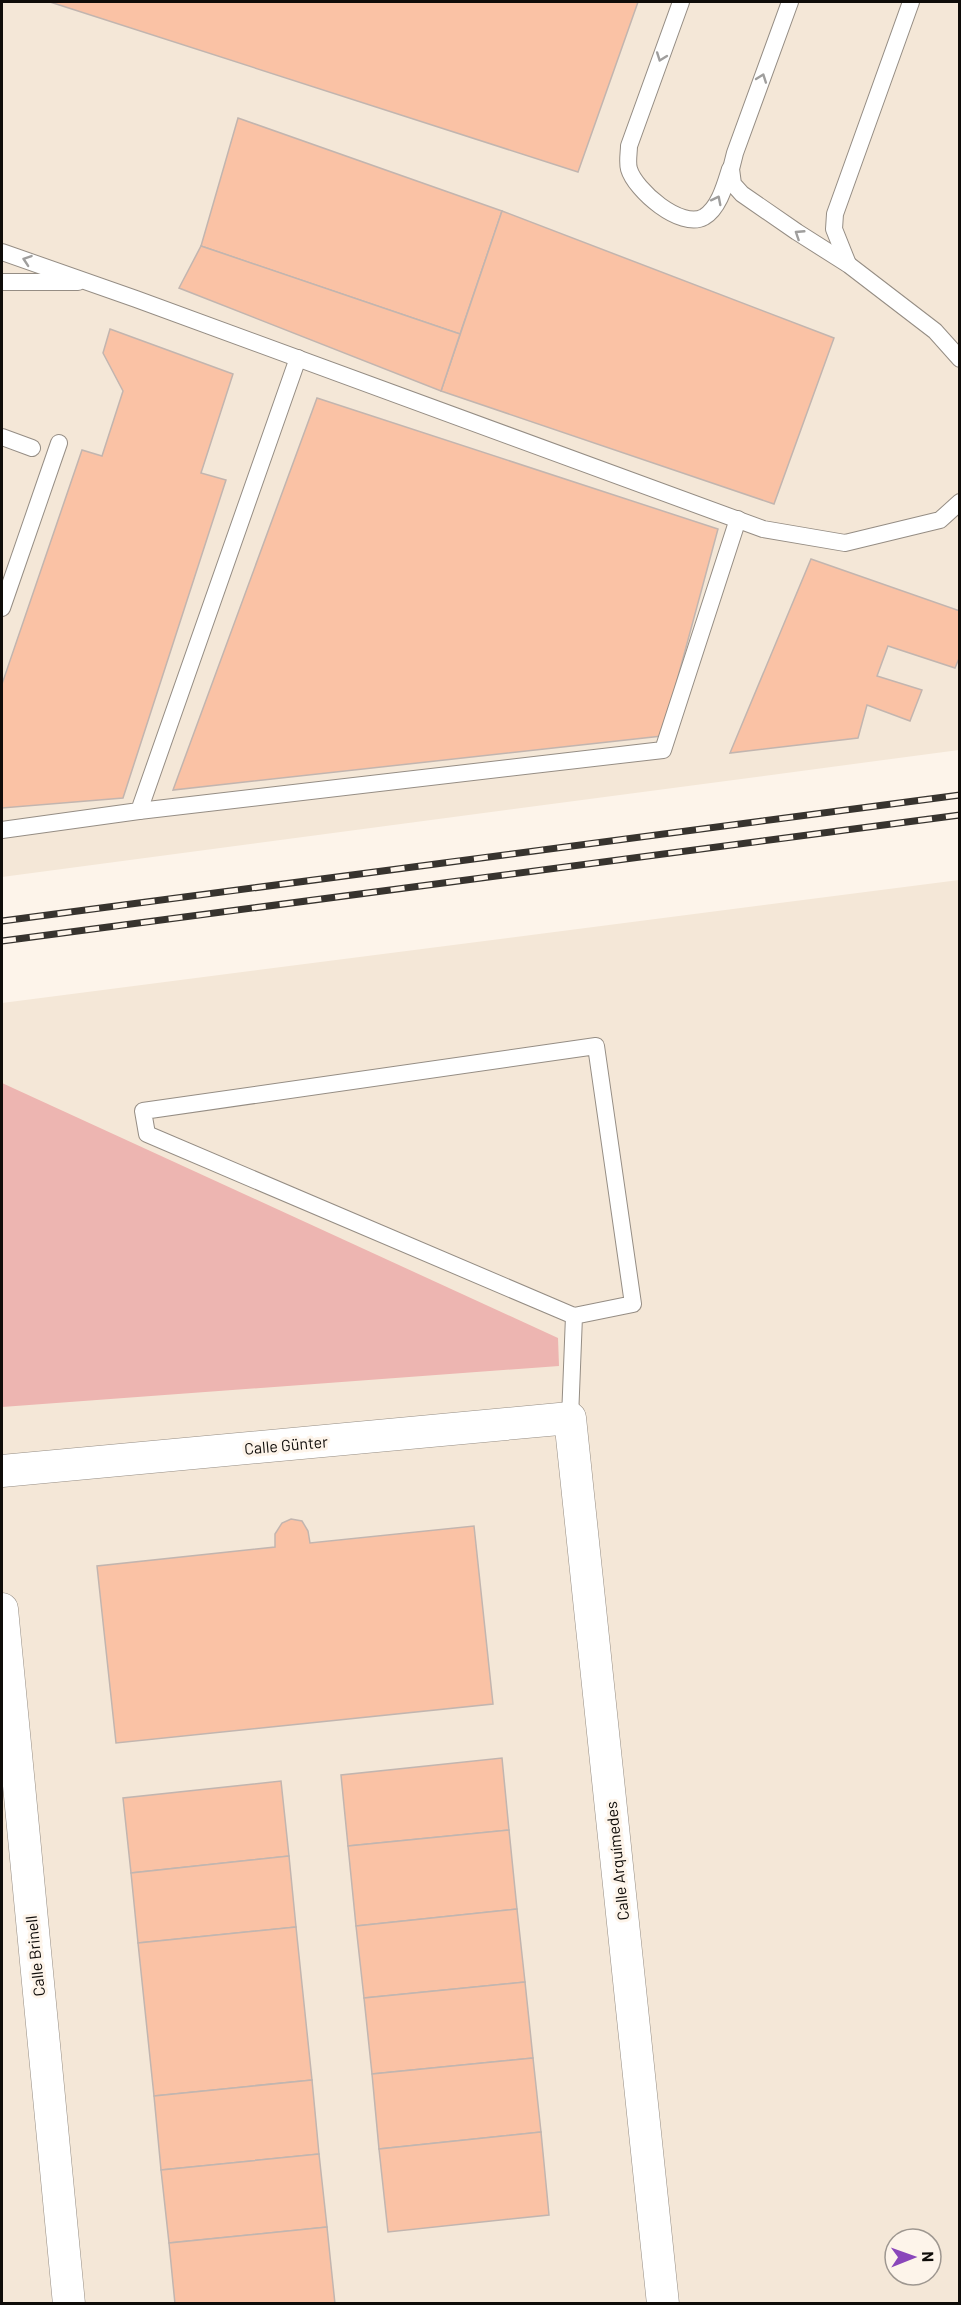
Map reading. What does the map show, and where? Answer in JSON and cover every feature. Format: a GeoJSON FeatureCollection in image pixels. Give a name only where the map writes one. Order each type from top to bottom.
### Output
{"type":"FeatureCollection","features":[{"type":"Feature","properties":{"kind":"street","name":"Calle Günter"},"geometry":{"type":"LineString","coordinates":[[2,1472],[570,1418]]}},
{"type":"Feature","properties":{"kind":"street","name":"Calle Arquímedes"},"geometry":{"type":"LineString","coordinates":[[570,1418],[663,2304]]}},
{"type":"Feature","properties":{"kind":"street","name":"Calle Brinell"},"geometry":{"type":"LineString","coordinates":[[2,1609],[69,2304]]}},
{"type":"Feature","properties":{"kind":"lane"},"geometry":{"type":"LineString","coordinates":[[681,2],[629,146],[628,168],[640,188],[652,200],[686,220],[702,218],[714,208],[790,2]]}},
{"type":"Feature","properties":{"kind":"lane"},"geometry":{"type":"LineString","coordinates":[[849,265],[834,230],[835,214],[911,2]]}},
{"type":"Feature","properties":{"kind":"lane"},"geometry":{"type":"LineString","coordinates":[[730,169],[733,184],[742,194],[849,265],[935,331],[960,359]]}},
{"type":"Feature","properties":{"kind":"lane"},"geometry":{"type":"LineString","coordinates":[[2,252],[91,282],[763,529],[845,543],[940,520],[960,502]]}},
{"type":"Feature","properties":{"kind":"lane"},"geometry":{"type":"LineString","coordinates":[[2,282],[91,282]]}},
{"type":"Feature","properties":{"kind":"lane"},"geometry":{"type":"LineString","coordinates":[[139,811],[298,358]]}},
{"type":"Feature","properties":{"kind":"lane"},"geometry":{"type":"LineString","coordinates":[[2,437],[32,448]]}},
{"type":"Feature","properties":{"kind":"lane"},"geometry":{"type":"LineString","coordinates":[[2,608],[59,443]]}},
{"type":"Feature","properties":{"kind":"lane"},"geometry":{"type":"LineString","coordinates":[[2,830],[139,811],[663,750],[738,519]]}},
{"type":"Feature","properties":{"kind":"lane"},"geometry":{"type":"LineString","coordinates":[[596,1046],[633,1304],[574,1316],[147,1134],[143,1111],[596,1046]]}},
{"type":"Feature","properties":{"kind":"lane"},"geometry":{"type":"LineString","coordinates":[[570,1418],[574,1316]]}},
{"type":"Feature","properties":{"kind":"shaded area"},"geometry":{"type":"Polygon","coordinates":[[[2,2],[959,2],[959,750],[2,877],[2,2]]]}},
{"type":"Feature","properties":{"kind":"shaded area"},"geometry":{"type":"Polygon","coordinates":[[[959,880],[959,2303],[2,2303],[2,1003],[959,880]]]}},
{"type":"Feature","properties":{"kind":"shaded area"},"geometry":{"type":"Polygon","coordinates":[[[2,1083],[558,1338],[559,1366],[2,1407],[2,1083]]]}},
{"type":"Feature","properties":{"kind":"building"},"geometry":{"type":"Polygon","coordinates":[[[50,2],[638,2],[578,172],[50,2]]]}},
{"type":"Feature","properties":{"kind":"building"},"geometry":{"type":"Polygon","coordinates":[[[238,118],[502,211],[460,334],[201,246],[238,118]]]}},
{"type":"Feature","properties":{"kind":"building"},"geometry":{"type":"Polygon","coordinates":[[[502,211],[834,338],[774,504],[441,391],[502,211]]]}},
{"type":"Feature","properties":{"kind":"building"},"geometry":{"type":"Polygon","coordinates":[[[201,246],[460,334],[441,391],[179,288],[201,246]]]}},
{"type":"Feature","properties":{"kind":"building"},"geometry":{"type":"Polygon","coordinates":[[[110,329],[233,374],[201,473],[226,480],[123,798],[2,808],[2,684],[82,450],[102,456],[123,391],[103,353],[110,329]]]}},
{"type":"Feature","properties":{"kind":"building"},"geometry":{"type":"Polygon","coordinates":[[[317,398],[718,529],[662,736],[173,790],[317,398]]]}},
{"type":"Feature","properties":{"kind":"building"},"geometry":{"type":"Polygon","coordinates":[[[811,559],[960,611],[960,656],[955,668],[888,646],[877,676],[922,690],[910,721],[867,705],[858,738],[730,753],[811,559]]]}},
{"type":"Feature","properties":{"kind":"building"},"geometry":{"type":"Polygon","coordinates":[[[291,1519],[302,1521],[308,1531],[310,1543],[474,1526],[493,1704],[116,1743],[97,1566],[275,1547],[275,1534],[282,1523],[291,1519]]]}},
{"type":"Feature","properties":{"kind":"building"},"geometry":{"type":"Polygon","coordinates":[[[502,1758],[509,1830],[348,1846],[341,1775],[502,1758]]]}},
{"type":"Feature","properties":{"kind":"building"},"geometry":{"type":"Polygon","coordinates":[[[281,1781],[289,1856],[131,1873],[123,1798],[281,1781]]]}},
{"type":"Feature","properties":{"kind":"building"},"geometry":{"type":"Polygon","coordinates":[[[509,1830],[517,1909],[356,1926],[348,1846],[509,1830]]]}},
{"type":"Feature","properties":{"kind":"building"},"geometry":{"type":"Polygon","coordinates":[[[289,1856],[296,1927],[138,1943],[131,1873],[289,1856]]]}},
{"type":"Feature","properties":{"kind":"building"},"geometry":{"type":"Polygon","coordinates":[[[517,1909],[525,1982],[364,1998],[356,1926],[517,1909]]]}},
{"type":"Feature","properties":{"kind":"building"},"geometry":{"type":"Polygon","coordinates":[[[296,1927],[312,2080],[154,2096],[138,1943],[296,1927]]]}},
{"type":"Feature","properties":{"kind":"building"},"geometry":{"type":"Polygon","coordinates":[[[525,1982],[533,2058],[372,2074],[364,1998],[525,1982]]]}},
{"type":"Feature","properties":{"kind":"building"},"geometry":{"type":"Polygon","coordinates":[[[533,2058],[541,2132],[379,2149],[372,2074],[533,2058]]]}},
{"type":"Feature","properties":{"kind":"building"},"geometry":{"type":"Polygon","coordinates":[[[312,2080],[319,2154],[161,2170],[154,2096],[312,2080]]]}},
{"type":"Feature","properties":{"kind":"building"},"geometry":{"type":"Polygon","coordinates":[[[541,2132],[549,2215],[388,2232],[379,2149],[541,2132]]]}},
{"type":"Feature","properties":{"kind":"building"},"geometry":{"type":"Polygon","coordinates":[[[319,2154],[327,2227],[169,2243],[161,2170],[319,2154]]]}},
{"type":"Feature","properties":{"kind":"building"},"geometry":{"type":"Polygon","coordinates":[[[327,2227],[335,2304],[175,2304],[169,2243],[327,2227]]]}},
{"type":"Feature","properties":{"kind":"railway"},"geometry":{"type":"LineString","coordinates":[[2,921],[960,795]]}},
{"type":"Feature","properties":{"kind":"railway"},"geometry":{"type":"LineString","coordinates":[[2,941],[960,815]]}}]}
